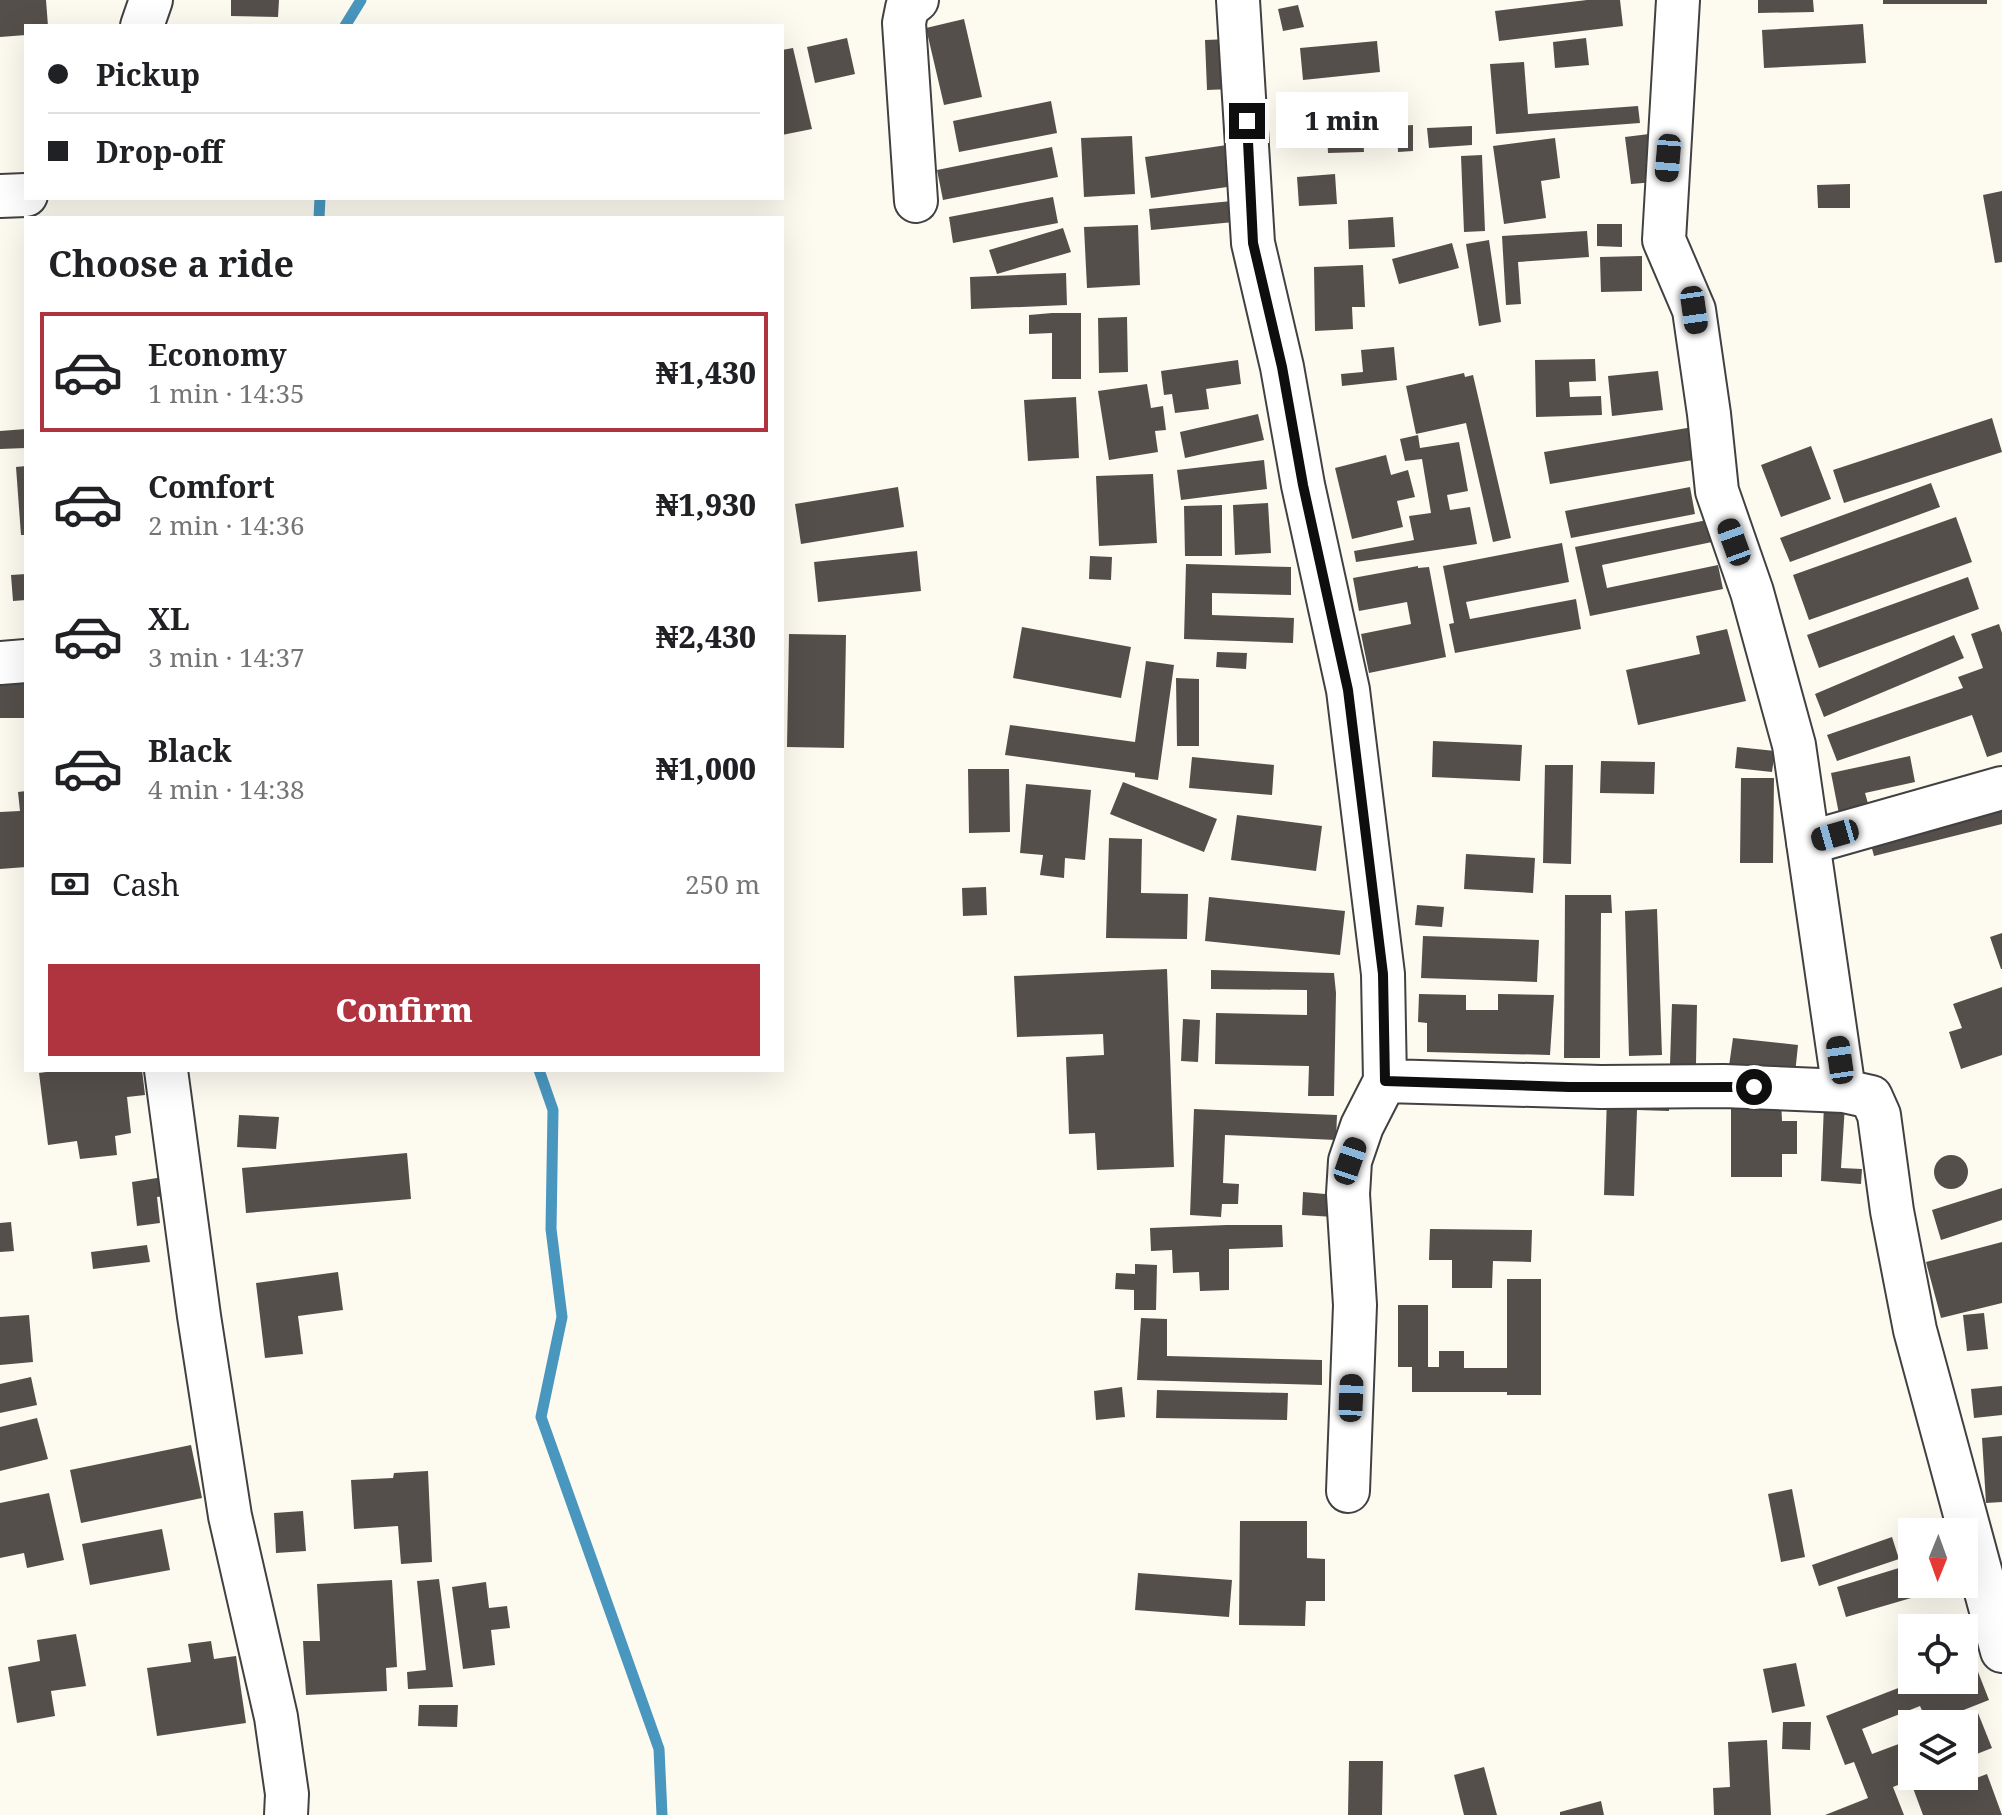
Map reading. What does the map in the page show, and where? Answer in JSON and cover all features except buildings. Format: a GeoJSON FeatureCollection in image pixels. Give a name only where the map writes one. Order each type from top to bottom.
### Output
{"type":"FeatureCollection","features":[{"type":"Feature","properties":{"kind":"street"},"geometry":{"type":"LineString","coordinates":[[143,24],[151,0]]}},
{"type":"Feature","properties":{"kind":"street"},"geometry":{"type":"LineString","coordinates":[[916,201],[904,23],[907,8],[917,0]]}},
{"type":"Feature","properties":{"kind":"street"},"geometry":{"type":"LineString","coordinates":[[1238,0],[1253,243],[1282,367],[1303,485],[1348,690],[1383,974],[1385,1081],[1362,1126],[1350,1161],[1348,1194],[1355,1305],[1348,1491]]}},
{"type":"Feature","properties":{"kind":"street"},"geometry":{"type":"LineString","coordinates":[[1678,0],[1664,240],[1694,310],[1717,491],[1752,592],[1794,745],[1844,1091]]}},
{"type":"Feature","properties":{"kind":"street"},"geometry":{"type":"LineString","coordinates":[[0,196],[24,195]]}},
{"type":"Feature","properties":{"kind":"street"},"geometry":{"type":"LineString","coordinates":[[0,663],[24,661]]}},
{"type":"Feature","properties":{"kind":"street"},"geometry":{"type":"LineString","coordinates":[[1808,843],[2002,788]]}},
{"type":"Feature","properties":{"kind":"street"},"geometry":{"type":"LineString","coordinates":[[166,1072],[230,1516],[276,1717],[287,1794],[286,1815]]}},
{"type":"Feature","properties":{"kind":"street"},"geometry":{"type":"LineString","coordinates":[[1385,1081],[1569,1087],[1724,1086],[1844,1091],[1871,1097],[1879,1115],[1892,1211],[1915,1330],[2002,1651]]}},
{"type":"Feature","properties":{"kind":"waterway"},"geometry":{"type":"LineString","coordinates":[[346,24],[361,0]]}},
{"type":"Feature","properties":{"kind":"waterway"},"geometry":{"type":"LineString","coordinates":[[319,216],[320,200]]}},
{"type":"Feature","properties":{"kind":"waterway"},"geometry":{"type":"LineString","coordinates":[[540,1072],[553,1110],[551,1229],[562,1317],[541,1417],[659,1749],[662,1815]]}},
{"type":"Feature","properties":{"kind":"route"},"geometry":{"type":"LineString","coordinates":[[1247,121],[1253,243],[1282,367],[1303,485],[1348,690],[1383,974],[1385,1081],[1569,1087],[1754,1087]]}}]}
